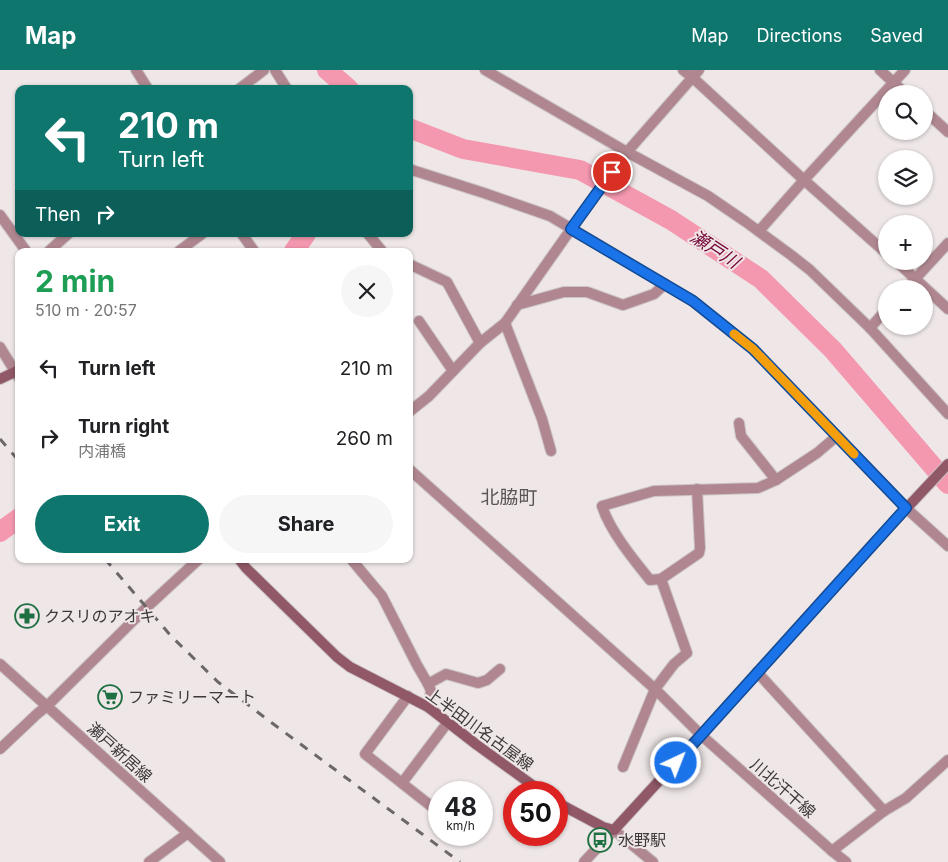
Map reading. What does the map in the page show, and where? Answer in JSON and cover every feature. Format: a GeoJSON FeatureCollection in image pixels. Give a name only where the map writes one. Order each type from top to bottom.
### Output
{"type":"FeatureCollection","features":[{"type":"Feature","properties":{"kind":"main road"},"geometry":{"type":"LineString","coordinates":[[0,379],[15,374]]}},
{"type":"Feature","properties":{"kind":"main road"},"geometry":{"type":"LineString","coordinates":[[568,808],[603,827],[614,830],[948,464]]}},
{"type":"Feature","properties":{"kind":"main road","name":"上半田川名古屋線"},"geometry":{"type":"LineString","coordinates":[[242,563],[336,657],[428,707],[527,781]]}},
{"type":"Feature","properties":{"kind":"street"},"geometry":{"type":"LineString","coordinates":[[136,70],[145,85]]}},
{"type":"Feature","properties":{"kind":"street"},"geometry":{"type":"LineString","coordinates":[[244,85],[264,70]]}},
{"type":"Feature","properties":{"kind":"street"},"geometry":{"type":"LineString","coordinates":[[275,70],[284,85]]}},
{"type":"Feature","properties":{"kind":"street"},"geometry":{"type":"LineString","coordinates":[[485,70],[624,156],[708,196],[759,232],[810,270],[870,328],[948,414]]}},
{"type":"Feature","properties":{"kind":"street"},"geometry":{"type":"LineString","coordinates":[[682,70],[696,73],[804,180],[878,246]]}},
{"type":"Feature","properties":{"kind":"street"},"geometry":{"type":"LineString","coordinates":[[880,70],[894,83]]}},
{"type":"Feature","properties":{"kind":"street"},"geometry":{"type":"LineString","coordinates":[[759,232],[804,180],[906,70]]}},
{"type":"Feature","properties":{"kind":"street"},"geometry":{"type":"LineString","coordinates":[[413,409],[429,396],[480,343],[505,323],[624,156],[696,73]]}},
{"type":"Feature","properties":{"kind":"street"},"geometry":{"type":"LineString","coordinates":[[933,118],[948,132]]}},
{"type":"Feature","properties":{"kind":"street"},"geometry":{"type":"LineString","coordinates":[[413,170],[550,216],[693,301],[753,349],[906,508],[948,546]]}},
{"type":"Feature","properties":{"kind":"street"},"geometry":{"type":"LineString","coordinates":[[0,215],[15,236]]}},
{"type":"Feature","properties":{"kind":"street"},"geometry":{"type":"LineString","coordinates":[[16,237],[24,248]]}},
{"type":"Feature","properties":{"kind":"street"},"geometry":{"type":"LineString","coordinates":[[52,248],[65,237]]}},
{"type":"Feature","properties":{"kind":"street"},"geometry":{"type":"LineString","coordinates":[[182,248],[198,237]]}},
{"type":"Feature","properties":{"kind":"street"},"geometry":{"type":"LineString","coordinates":[[244,237],[252,248]]}},
{"type":"Feature","properties":{"kind":"street"},"geometry":{"type":"LineString","coordinates":[[370,237],[380,248]]}},
{"type":"Feature","properties":{"kind":"street"},"geometry":{"type":"LineString","coordinates":[[915,279],[948,243]]}},
{"type":"Feature","properties":{"kind":"street"},"geometry":{"type":"LineString","coordinates":[[413,266],[447,282],[480,343]]}},
{"type":"Feature","properties":{"kind":"street"},"geometry":{"type":"LineString","coordinates":[[906,270],[948,309]]}},
{"type":"Feature","properties":{"kind":"street"},"geometry":{"type":"LineString","coordinates":[[517,305],[564,292],[587,292],[623,304],[654,294],[665,284]]}},
{"type":"Feature","properties":{"kind":"street"},"geometry":{"type":"LineString","coordinates":[[870,328],[878,319]]}},
{"type":"Feature","properties":{"kind":"street"},"geometry":{"type":"LineString","coordinates":[[419,322],[453,371]]}},
{"type":"Feature","properties":{"kind":"street"},"geometry":{"type":"LineString","coordinates":[[505,323],[542,419],[551,451]]}},
{"type":"Feature","properties":{"kind":"street"},"geometry":{"type":"LineString","coordinates":[[0,347],[15,369]]}},
{"type":"Feature","properties":{"kind":"street"},"geometry":{"type":"LineString","coordinates":[[738,423],[741,436],[776,480]]}},
{"type":"Feature","properties":{"kind":"street"},"geometry":{"type":"LineString","coordinates":[[697,489],[700,548],[698,553],[661,578],[650,580],[606,519],[602,506],[654,491],[697,489],[758,488],[776,480],[817,453],[837,436]]}},
{"type":"Feature","properties":{"kind":"street","name":"川北汗干線"},"geometry":{"type":"LineString","coordinates":[[413,473],[655,689],[701,735],[846,862]]}},
{"type":"Feature","properties":{"kind":"street"},"geometry":{"type":"LineString","coordinates":[[0,749],[48,706],[147,607],[195,563]]}},
{"type":"Feature","properties":{"kind":"street"},"geometry":{"type":"LineString","coordinates":[[354,563],[382,596],[428,684],[431,691],[428,707]]}},
{"type":"Feature","properties":{"kind":"street"},"geometry":{"type":"LineString","coordinates":[[623,766],[655,689],[674,664],[687,653],[661,578]]}},
{"type":"Feature","properties":{"kind":"street","name":"瀬戸新居線"},"geometry":{"type":"LineString","coordinates":[[0,664],[220,862]]}},
{"type":"Feature","properties":{"kind":"street"},"geometry":{"type":"LineString","coordinates":[[428,684],[446,674],[478,683],[488,680],[500,669]]}},
{"type":"Feature","properties":{"kind":"street"},"geometry":{"type":"LineString","coordinates":[[757,672],[884,811]]}},
{"type":"Feature","properties":{"kind":"street"},"geometry":{"type":"LineString","coordinates":[[408,696],[364,754],[428,804]]}},
{"type":"Feature","properties":{"kind":"street"},"geometry":{"type":"LineString","coordinates":[[402,783],[448,722]]}},
{"type":"Feature","properties":{"kind":"street"},"geometry":{"type":"LineString","coordinates":[[832,850],[884,811],[906,798],[948,760]]}},
{"type":"Feature","properties":{"kind":"street"},"geometry":{"type":"LineString","coordinates":[[584,862],[614,830],[653,862]]}},
{"type":"Feature","properties":{"kind":"street"},"geometry":{"type":"LineString","coordinates":[[149,862],[188,833]]}},
{"type":"Feature","properties":{"kind":"waterway","name":"瀬戸川"},"geometry":{"type":"LineString","coordinates":[[327,70],[344,85]]}},
{"type":"Feature","properties":{"kind":"waterway","name":"瀬戸川"},"geometry":{"type":"LineString","coordinates":[[413,130],[463,149],[580,170],[671,220],[761,279],[833,350],[948,484]]}},
{"type":"Feature","properties":{"kind":"waterway"},"geometry":{"type":"LineString","coordinates":[[296,248],[304,237]]}},
{"type":"Feature","properties":{"kind":"waterway"},"geometry":{"type":"LineString","coordinates":[[0,532],[15,521]]}},
{"type":"Feature","properties":{"kind":"railway"},"geometry":{"type":"LineString","coordinates":[[0,439],[15,456]]}},
{"type":"Feature","properties":{"kind":"railway"},"geometry":{"type":"LineString","coordinates":[[108,563],[171,636],[218,682],[460,862]]}},
{"type":"Feature","properties":{"kind":"slow traffic"},"geometry":{"type":"LineString","coordinates":[[734,334],[753,349],[854,454]]}},
{"type":"Feature","properties":{"kind":"place","name":"クスリのアオキ"},"geometry":{"type":"Point","coordinates":[27,616]}},
{"type":"Feature","properties":{"kind":"place","name":"ファミリーマート"},"geometry":{"type":"Point","coordinates":[110,697]}},
{"type":"Feature","properties":{"kind":"place","name":"水野駅"},"geometry":{"type":"Point","coordinates":[600,840]}},
{"type":"Feature","properties":{"kind":"district","name":"北脇町"},"geometry":{"type":"Point","coordinates":[509,497]}},
{"type":"Feature","properties":{"kind":"route"},"geometry":{"type":"LineString","coordinates":[[612,172],[571,229],[693,301],[753,349],[906,508],[676,763]]}}]}
